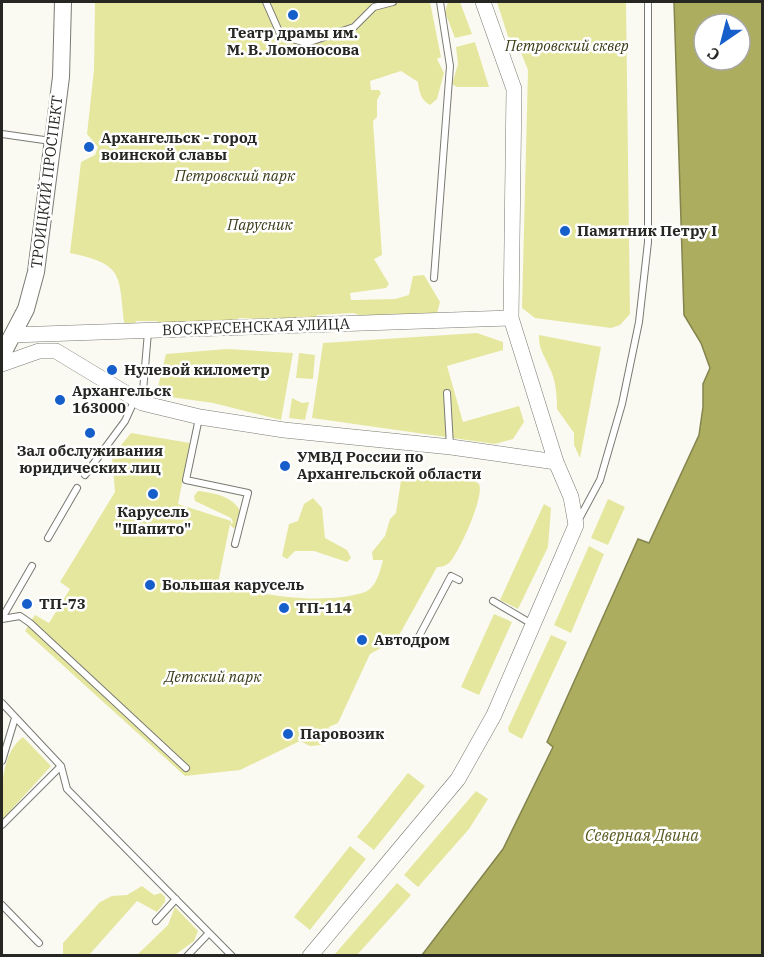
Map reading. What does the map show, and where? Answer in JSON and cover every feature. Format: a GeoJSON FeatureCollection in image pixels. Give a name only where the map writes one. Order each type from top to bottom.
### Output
{"type":"FeatureCollection","features":[{"type":"Feature","properties":{"kind":"main road","name":"ТРОИЦКИЙ ПРОСПЕКТ"},"geometry":{"type":"LineString","coordinates":[[2,355],[7,334],[26,309],[34,281],[61,77],[63,2]]}},
{"type":"Feature","properties":{"kind":"street"},"geometry":{"type":"LineString","coordinates":[[310,956],[458,779],[494,716],[576,525],[571,497],[556,462],[511,318],[514,89],[483,2]]}},
{"type":"Feature","properties":{"kind":"street","name":"ВОСКРЕСЕНСКАЯ УЛИЦА"},"geometry":{"type":"LineString","coordinates":[[7,334],[511,318]]}},
{"type":"Feature","properties":{"kind":"street"},"geometry":{"type":"LineString","coordinates":[[2,364],[39,351],[56,351],[138,401],[200,417],[284,430],[451,447],[556,462]]}},
{"type":"Feature","properties":{"kind":"lane"},"geometry":{"type":"LineString","coordinates":[[266,2],[281,36],[307,43],[354,27],[373,4],[393,2]]}},
{"type":"Feature","properties":{"kind":"lane"},"geometry":{"type":"LineString","coordinates":[[434,278],[450,66],[440,2]]}},
{"type":"Feature","properties":{"kind":"lane"},"geometry":{"type":"LineString","coordinates":[[576,525],[600,480],[622,404],[639,322],[648,242],[648,2]]}},
{"type":"Feature","properties":{"kind":"lane"},"geometry":{"type":"LineString","coordinates":[[2,134],[53,141]]}},
{"type":"Feature","properties":{"kind":"lane"},"geometry":{"type":"LineString","coordinates":[[85,475],[138,401],[148,330]]}},
{"type":"Feature","properties":{"kind":"lane"},"geometry":{"type":"LineString","coordinates":[[447,393],[451,447]]}},
{"type":"Feature","properties":{"kind":"lane"},"geometry":{"type":"LineString","coordinates":[[200,417],[186,480],[248,493],[235,544]]}},
{"type":"Feature","properties":{"kind":"lane"},"geometry":{"type":"LineString","coordinates":[[48,538],[77,488]]}},
{"type":"Feature","properties":{"kind":"lane"},"geometry":{"type":"LineString","coordinates":[[2,618],[32,566]]}},
{"type":"Feature","properties":{"kind":"lane"},"geometry":{"type":"LineString","coordinates":[[416,642],[451,576],[459,580]]}},
{"type":"Feature","properties":{"kind":"lane"},"geometry":{"type":"LineString","coordinates":[[493,601],[533,624]]}},
{"type":"Feature","properties":{"kind":"lane"},"geometry":{"type":"LineString","coordinates":[[2,618],[20,616],[38,630],[186,768]]}},
{"type":"Feature","properties":{"kind":"lane"},"geometry":{"type":"LineString","coordinates":[[2,703],[61,766],[66,789],[232,956]]}},
{"type":"Feature","properties":{"kind":"lane"},"geometry":{"type":"LineString","coordinates":[[2,761],[15,718]]}},
{"type":"Feature","properties":{"kind":"lane"},"geometry":{"type":"LineString","coordinates":[[2,825],[61,766]]}},
{"type":"Feature","properties":{"kind":"lane"},"geometry":{"type":"LineString","coordinates":[[156,921],[176,899]]}},
{"type":"Feature","properties":{"kind":"lane"},"geometry":{"type":"LineString","coordinates":[[2,905],[39,943]]}},
{"type":"Feature","properties":{"kind":"lane"},"geometry":{"type":"LineString","coordinates":[[187,956],[209,933]]}},
{"type":"Feature","properties":{"kind":"green space","name":"Петровский парк"},"geometry":{"type":"Polygon","coordinates":[[[95,2],[430,2],[441,57],[437,59],[444,73],[437,99],[430,105],[424,101],[418,82],[401,71],[370,81],[371,90],[379,90],[381,93],[377,100],[377,117],[373,121],[382,255],[374,259],[389,284],[386,288],[350,293],[351,300],[395,299],[409,295],[413,276],[424,275],[440,302],[437,313],[317,315],[315,321],[239,318],[232,325],[158,324],[157,321],[136,321],[134,325],[127,325],[124,322],[119,282],[115,274],[100,262],[70,253],[81,162],[95,155],[98,147],[87,134],[94,70],[95,2]]]}},
{"type":"Feature","properties":{"kind":"green space"},"geometry":{"type":"Polygon","coordinates":[[[448,2],[460,2],[472,34],[455,38],[445,12],[448,2]]]}},
{"type":"Feature","properties":{"kind":"green space","name":"Петровский сквер"},"geometry":{"type":"Polygon","coordinates":[[[497,2],[626,2],[630,314],[620,325],[611,328],[535,318],[522,308],[528,70],[520,50],[511,46],[497,2]]]}},
{"type":"Feature","properties":{"kind":"green space"},"geometry":{"type":"Polygon","coordinates":[[[475,42],[489,87],[457,87],[452,84],[458,64],[456,47],[475,42]]]}},
{"type":"Feature","properties":{"kind":"green space"},"geometry":{"type":"Polygon","coordinates":[[[477,333],[503,342],[503,350],[447,366],[463,422],[519,406],[524,422],[513,439],[495,444],[312,418],[323,343],[477,333]]]}},
{"type":"Feature","properties":{"kind":"green space"},"geometry":{"type":"Polygon","coordinates":[[[539,335],[601,347],[580,458],[574,445],[574,433],[557,409],[554,380],[541,349],[539,335]]]}},
{"type":"Feature","properties":{"kind":"green space"},"geometry":{"type":"Polygon","coordinates":[[[227,349],[293,353],[281,420],[213,403],[156,395],[166,354],[227,349]]]}},
{"type":"Feature","properties":{"kind":"green space"},"geometry":{"type":"Polygon","coordinates":[[[299,353],[315,355],[313,379],[296,378],[299,353]]]}},
{"type":"Feature","properties":{"kind":"green space"},"geometry":{"type":"Polygon","coordinates":[[[292,398],[302,403],[309,402],[305,420],[289,418],[292,398]]]}},
{"type":"Feature","properties":{"kind":"green space","name":"Детский парк"},"geometry":{"type":"Polygon","coordinates":[[[131,433],[190,443],[178,504],[231,521],[231,524],[233,522],[231,518],[195,501],[194,496],[198,491],[217,494],[228,499],[241,512],[238,526],[233,528],[230,524],[218,583],[271,595],[309,598],[345,597],[371,588],[377,580],[383,560],[373,560],[372,552],[385,536],[390,519],[396,513],[402,474],[469,481],[472,479],[479,484],[480,490],[475,511],[454,556],[447,564],[437,567],[397,639],[370,654],[338,723],[329,727],[327,736],[321,745],[310,746],[300,741],[240,770],[185,776],[25,631],[35,615],[49,623],[70,589],[60,582],[115,492],[112,456],[131,433]]]}},
{"type":"Feature","properties":{"kind":"green space"},"geometry":{"type":"Polygon","coordinates":[[[313,498],[322,508],[325,538],[347,550],[351,558],[347,562],[314,551],[295,551],[287,559],[282,556],[289,524],[298,521],[304,504],[313,498]]]}},
{"type":"Feature","properties":{"kind":"green space"},"geometry":{"type":"Polygon","coordinates":[[[608,499],[625,507],[608,545],[591,538],[608,499]]]}},
{"type":"Feature","properties":{"kind":"green space"},"geometry":{"type":"Polygon","coordinates":[[[544,504],[551,508],[548,547],[518,609],[500,600],[544,504]]]}},
{"type":"Feature","properties":{"kind":"green space"},"geometry":{"type":"Polygon","coordinates":[[[589,546],[604,554],[571,633],[554,625],[589,546]]]}},
{"type":"Feature","properties":{"kind":"green space"},"geometry":{"type":"Polygon","coordinates":[[[494,614],[512,622],[479,695],[461,687],[494,614]]]}},
{"type":"Feature","properties":{"kind":"green space"},"geometry":{"type":"Polygon","coordinates":[[[551,635],[567,642],[522,739],[509,732],[508,728],[551,635]]]}},
{"type":"Feature","properties":{"kind":"green space"},"geometry":{"type":"Polygon","coordinates":[[[23,737],[51,766],[2,820],[2,787],[6,764],[15,744],[23,737]]]}},
{"type":"Feature","properties":{"kind":"green space"},"geometry":{"type":"Polygon","coordinates":[[[408,773],[425,786],[374,850],[357,837],[408,773]]]}},
{"type":"Feature","properties":{"kind":"green space"},"geometry":{"type":"Polygon","coordinates":[[[476,791],[488,799],[469,829],[418,887],[404,875],[476,791]]]}},
{"type":"Feature","properties":{"kind":"green space"},"geometry":{"type":"Polygon","coordinates":[[[350,846],[366,859],[310,930],[294,917],[350,846]]]}},
{"type":"Feature","properties":{"kind":"green space"},"geometry":{"type":"Polygon","coordinates":[[[397,883],[411,895],[357,955],[334,955],[397,883]]]}},
{"type":"Feature","properties":{"kind":"green space"},"geometry":{"type":"Polygon","coordinates":[[[142,886],[154,895],[161,893],[165,897],[165,902],[157,912],[137,901],[89,955],[63,955],[63,943],[100,902],[112,896],[127,895],[142,886]]]}},
{"type":"Feature","properties":{"kind":"green space"},"geometry":{"type":"Polygon","coordinates":[[[175,907],[198,931],[194,941],[175,955],[137,955],[168,925],[175,907]]]}},
{"type":"Feature","properties":{"kind":"water","name":"Северная Двина"},"geometry":{"type":"Polygon","coordinates":[[[674,2],[762,2],[762,955],[422,955],[503,849],[553,747],[547,742],[638,539],[649,543],[699,435],[703,384],[710,368],[701,343],[684,315],[674,2]]]}},
{"type":"Feature","properties":{"kind":"place","name":"Театр драмы им. М. В. Ломоносова"},"geometry":{"type":"Point","coordinates":[293,15]}},
{"type":"Feature","properties":{"kind":"place","name":"Архангельск - город воинской славы"},"geometry":{"type":"Point","coordinates":[89,147]}},
{"type":"Feature","properties":{"kind":"place","name":"Памятник Петру I"},"geometry":{"type":"Point","coordinates":[565,231]}},
{"type":"Feature","properties":{"kind":"place","name":"Нулевой километр"},"geometry":{"type":"Point","coordinates":[112,370]}},
{"type":"Feature","properties":{"kind":"place","name":"Архангельск 163000"},"geometry":{"type":"Point","coordinates":[60,400]}},
{"type":"Feature","properties":{"kind":"place","name":"Зал обслуживания юридических лиц"},"geometry":{"type":"Point","coordinates":[90,433]}},
{"type":"Feature","properties":{"kind":"place","name":"УМВД России по Архангельской области"},"geometry":{"type":"Point","coordinates":[285,466]}},
{"type":"Feature","properties":{"kind":"place","name":"Карусель \"Шапито\""},"geometry":{"type":"Point","coordinates":[153,494]}},
{"type":"Feature","properties":{"kind":"place","name":"Большая карусель"},"geometry":{"type":"Point","coordinates":[150,585]}},
{"type":"Feature","properties":{"kind":"place","name":"ТП-73"},"geometry":{"type":"Point","coordinates":[27,604]}},
{"type":"Feature","properties":{"kind":"place","name":"ТП-114"},"geometry":{"type":"Point","coordinates":[284,608]}},
{"type":"Feature","properties":{"kind":"place","name":"Автодром"},"geometry":{"type":"Point","coordinates":[362,640]}},
{"type":"Feature","properties":{"kind":"place","name":"Паровозик"},"geometry":{"type":"Point","coordinates":[288,734]}},
{"type":"Feature","properties":{"kind":"park label","name":"Парусник"},"geometry":{"type":"Point","coordinates":[260,225]}}]}
